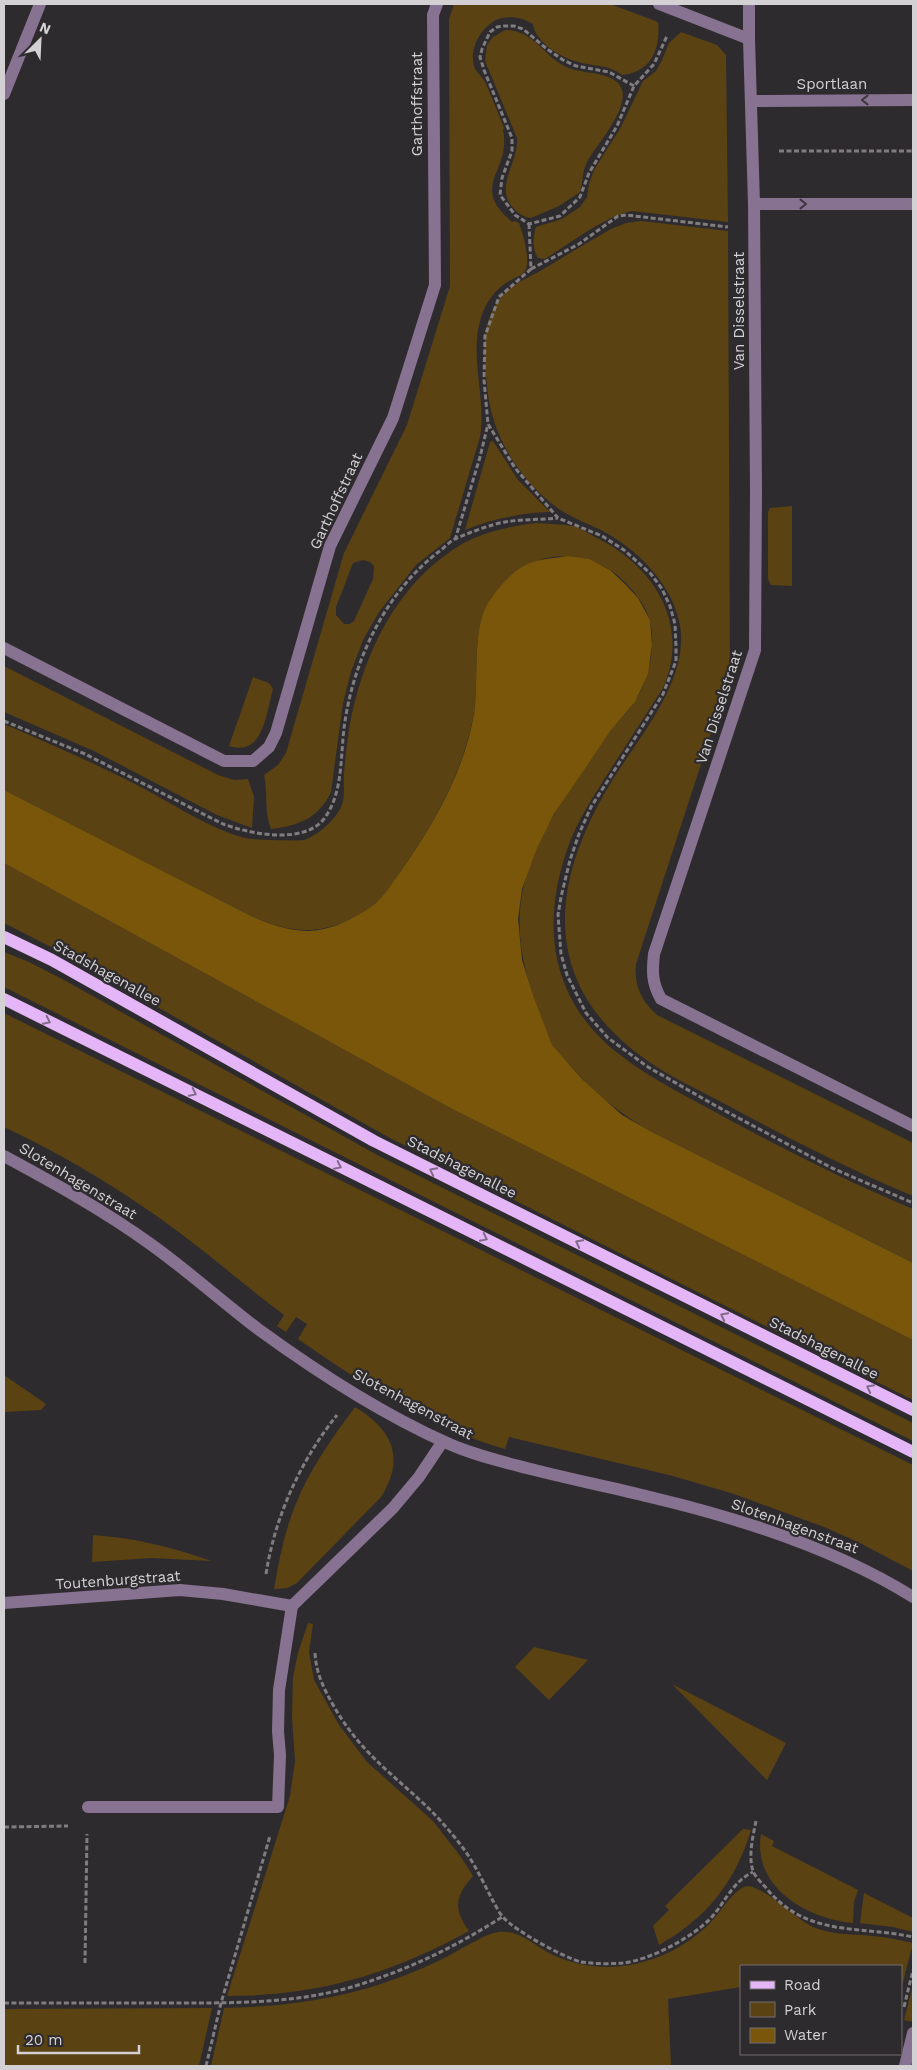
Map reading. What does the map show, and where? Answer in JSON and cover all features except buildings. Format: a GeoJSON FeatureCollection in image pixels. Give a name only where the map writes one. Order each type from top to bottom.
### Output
{"type":"FeatureCollection","features":[{"type":"Feature","properties":{"kind":"main road","name":"Stadshagenallee"},"geometry":{"type":"LineString","coordinates":[[4,936],[52,960],[374,1141],[913,1410]]}},
{"type":"Feature","properties":{"kind":"main road"},"geometry":{"type":"LineString","coordinates":[[4,999],[913,1452]]}},
{"type":"Feature","properties":{"kind":"street"},"geometry":{"type":"LineString","coordinates":[[4,94],[40,4]]}},
{"type":"Feature","properties":{"kind":"street","name":"Garthoffstraat"},"geometry":{"type":"LineString","coordinates":[[4,648],[224,760],[252,761],[269,747],[276,733],[330,546],[393,418],[435,285],[433,15],[437,4]]}},
{"type":"Feature","properties":{"kind":"street"},"geometry":{"type":"LineString","coordinates":[[659,4],[749,39],[749,4]]}},
{"type":"Feature","properties":{"kind":"street","name":"Van Disselstraat"},"geometry":{"type":"LineString","coordinates":[[749,39],[754,204],[755,650],[654,954],[652,973],[654,986],[661,999],[913,1126]]}},
{"type":"Feature","properties":{"kind":"street","name":"Sportlaan"},"geometry":{"type":"LineString","coordinates":[[751,101],[913,100]]}},
{"type":"Feature","properties":{"kind":"street"},"geometry":{"type":"LineString","coordinates":[[754,204],[913,204]]}},
{"type":"Feature","properties":{"kind":"street","name":"Slotenhagenstraat"},"geometry":{"type":"LineString","coordinates":[[4,1156],[53,1182],[133,1232],[186,1270],[257,1328],[354,1392],[443,1441],[464,1450],[568,1480],[651,1497],[746,1522],[848,1562],[913,1597]]}},
{"type":"Feature","properties":{"kind":"street"},"geometry":{"type":"LineString","coordinates":[[88,1807],[278,1807],[280,1755],[278,1731],[279,1690],[292,1606],[393,1508],[419,1477],[443,1441]]}},
{"type":"Feature","properties":{"kind":"street","name":"Toutenburgstraat"},"geometry":{"type":"LineString","coordinates":[[4,1603],[180,1590],[262,1600],[292,1606]]}},
{"type":"Feature","properties":{"kind":"street"},"geometry":{"type":"LineString","coordinates":[[905,2066],[913,2032]]}},
{"type":"Feature","properties":{"kind":"path"},"geometry":{"type":"LineString","coordinates":[[634,86],[610,72],[576,66],[563,60],[523,28],[504,26],[490,32],[480,57],[512,138],[512,151],[502,178],[500,195],[515,215],[529,224],[560,216],[580,197],[588,173],[617,126],[634,86],[654,64],[678,11]]}},
{"type":"Feature","properties":{"kind":"path"},"geometry":{"type":"LineString","coordinates":[[786,151],[913,151]]}},
{"type":"Feature","properties":{"kind":"path"},"geometry":{"type":"LineString","coordinates":[[455,540],[488,424],[484,380],[484,336],[499,297],[532,269],[579,244],[618,216],[626,215],[754,230]]}},
{"type":"Feature","properties":{"kind":"path"},"geometry":{"type":"LineString","coordinates":[[529,224],[532,269]]}},
{"type":"Feature","properties":{"kind":"path"},"geometry":{"type":"LineString","coordinates":[[488,424],[515,468],[558,518],[602,536],[624,550],[651,574],[662,589],[670,606],[675,624],[676,661],[671,678],[663,694],[591,807],[573,852],[561,897],[558,934],[561,954],[567,974],[586,1013],[608,1038],[648,1067],[832,1168],[913,1203]]}},
{"type":"Feature","properties":{"kind":"path"},"geometry":{"type":"LineString","coordinates":[[262,1600],[268,1559],[290,1490],[319,1441],[354,1392]]}},
{"type":"Feature","properties":{"kind":"path"},"geometry":{"type":"LineString","coordinates":[[316,1645],[316,1668],[322,1685],[355,1740],[447,1828],[465,1850],[502,1917],[535,1940],[580,1962],[601,1964],[625,1963],[648,1956],[690,1935],[709,1919],[735,1885],[753,1872]]}},
{"type":"Feature","properties":{"kind":"path"},"geometry":{"type":"LineString","coordinates":[[85,1963],[88,1807]]}},
{"type":"Feature","properties":{"kind":"path"},"geometry":{"type":"LineString","coordinates":[[206,2066],[221,2003],[278,1807]]}},
{"type":"Feature","properties":{"kind":"path"},"geometry":{"type":"LineString","coordinates":[[756,1821],[752,1850],[753,1872],[772,1896],[812,1921],[842,1929],[888,1932],[913,1937]]}},
{"type":"Feature","properties":{"kind":"path"},"geometry":{"type":"LineString","coordinates":[[4,1827],[87,1826]]}},
{"type":"Feature","properties":{"kind":"path"},"geometry":{"type":"LineString","coordinates":[[4,2003],[221,2003],[266,2001],[310,1996],[354,1986],[441,1953],[502,1917]]}},
{"type":"Feature","properties":{"kind":"path"},"geometry":{"type":"LineString","coordinates":[[902,2017],[913,1970]]}},
{"type":"Feature","properties":{"kind":"path"},"geometry":{"type":"LineString","coordinates":[[902,2022],[913,2032]]}},
{"type":"Feature","properties":{"kind":"green space"},"geometry":{"type":"Polygon","coordinates":[[[454,4],[610,4],[658,22],[659,32],[656,50],[647,64],[632,73],[622,75],[606,67],[584,64],[564,57],[544,43],[535,31],[533,24],[520,18],[510,17],[496,20],[481,33],[478,39],[473,52],[474,66],[485,82],[504,128],[502,157],[492,188],[493,198],[499,209],[512,222],[519,223],[526,247],[527,267],[522,274],[503,285],[491,297],[483,312],[477,343],[481,406],[480,437],[450,538],[416,565],[379,612],[363,640],[351,672],[343,703],[331,792],[326,801],[307,819],[290,826],[271,829],[264,775],[278,765],[286,753],[344,553],[407,425],[450,286],[449,19],[454,4]],[[363,560],[353,563],[336,607],[336,615],[344,624],[350,624],[354,621],[373,579],[374,566],[370,562],[363,560]]]}},
{"type":"Feature","properties":{"kind":"green space"},"geometry":{"type":"Polygon","coordinates":[[[505,30],[524,34],[566,67],[612,78],[622,90],[619,111],[587,162],[580,192],[559,206],[531,218],[518,212],[508,201],[506,183],[517,147],[517,138],[485,61],[487,45],[493,37],[505,30]]]}},
{"type":"Feature","properties":{"kind":"green space"},"geometry":{"type":"Polygon","coordinates":[[[681,32],[717,45],[726,55],[728,222],[632,211],[610,218],[599,224],[545,259],[538,258],[534,243],[536,227],[562,219],[580,207],[587,197],[594,170],[621,127],[643,81],[656,71],[669,43],[681,32]]]}},
{"type":"Feature","properties":{"kind":"green space"},"geometry":{"type":"Polygon","coordinates":[[[641,221],[728,231],[730,675],[636,964],[636,979],[643,998],[657,1015],[913,1143],[913,1196],[796,1141],[655,1066],[610,1029],[585,996],[571,962],[565,926],[568,890],[577,852],[593,814],[615,776],[650,723],[671,685],[678,665],[681,645],[680,625],[676,610],[661,581],[640,557],[601,530],[559,509],[531,484],[509,455],[494,422],[490,404],[485,361],[485,335],[494,307],[501,297],[519,282],[611,229],[626,223],[641,221]]]}},
{"type":"Feature","properties":{"kind":"green space"},"geometry":{"type":"Polygon","coordinates":[[[493,441],[518,480],[550,512],[507,517],[465,530],[490,442],[493,441]]]}},
{"type":"Feature","properties":{"kind":"green space"},"geometry":{"type":"Polygon","coordinates":[[[792,506],[792,586],[771,585],[768,579],[768,512],[770,508],[792,506]]]}},
{"type":"Feature","properties":{"kind":"green space"},"geometry":{"type":"Polygon","coordinates":[[[535,523],[568,525],[579,528],[617,550],[635,564],[650,581],[662,600],[669,620],[673,642],[671,665],[663,688],[587,807],[567,850],[554,907],[554,935],[558,962],[566,987],[579,1011],[596,1034],[619,1054],[645,1072],[685,1096],[795,1154],[913,1209],[913,1263],[640,1125],[607,1102],[588,1084],[556,1050],[548,1037],[529,982],[520,933],[520,910],[530,864],[540,840],[574,782],[614,726],[633,705],[644,683],[652,652],[652,631],[648,614],[630,587],[608,568],[570,557],[557,556],[545,558],[522,569],[511,577],[494,596],[482,616],[479,629],[474,713],[463,754],[447,794],[427,832],[386,892],[368,909],[340,924],[315,930],[306,930],[287,928],[260,920],[4,790],[4,724],[119,776],[223,831],[251,839],[304,840],[309,838],[328,824],[341,807],[349,729],[355,702],[373,649],[401,600],[418,579],[439,560],[462,544],[497,530],[535,523]]]}},
{"type":"Feature","properties":{"kind":"green space"},"geometry":{"type":"Polygon","coordinates":[[[4,666],[218,775],[234,780],[248,779],[254,797],[252,828],[217,815],[94,751],[4,712],[4,666]]]}},
{"type":"Feature","properties":{"kind":"green space"},"geometry":{"type":"Polygon","coordinates":[[[253,677],[269,683],[273,689],[262,731],[250,745],[241,748],[229,746],[253,677]]]}},
{"type":"Feature","properties":{"kind":"green space"},"geometry":{"type":"Polygon","coordinates":[[[4,863],[454,1110],[913,1340],[913,1400],[388,1137],[51,947],[4,923],[4,863]]]}},
{"type":"Feature","properties":{"kind":"green space"},"geometry":{"type":"Polygon","coordinates":[[[4,952],[29,962],[64,980],[379,1156],[913,1423],[913,1441],[4,987],[4,952]]]}},
{"type":"Feature","properties":{"kind":"green space"},"geometry":{"type":"Polygon","coordinates":[[[4,1013],[913,1465],[913,1571],[858,1542],[824,1527],[734,1494],[673,1476],[509,1437],[505,1449],[477,1440],[423,1417],[371,1388],[298,1339],[307,1324],[296,1317],[286,1332],[277,1326],[284,1315],[159,1218],[72,1162],[4,1127],[4,1013]]]}},
{"type":"Feature","properties":{"kind":"green space"},"geometry":{"type":"Polygon","coordinates":[[[4,1375],[46,1404],[41,1410],[4,1412],[4,1375]]]}},
{"type":"Feature","properties":{"kind":"green space"},"geometry":{"type":"Polygon","coordinates":[[[355,1407],[378,1425],[386,1435],[391,1446],[394,1457],[389,1483],[381,1497],[297,1583],[287,1588],[274,1589],[285,1537],[291,1516],[301,1493],[322,1455],[355,1407]]]}},
{"type":"Feature","properties":{"kind":"green space"},"geometry":{"type":"Polygon","coordinates":[[[93,1535],[153,1544],[211,1561],[152,1558],[92,1562],[93,1535]]]}},
{"type":"Feature","properties":{"kind":"green space"},"geometry":{"type":"Polygon","coordinates":[[[308,1623],[313,1624],[309,1652],[314,1680],[339,1725],[367,1762],[433,1821],[473,1876],[463,1890],[458,1903],[460,1916],[469,1931],[411,1959],[352,1980],[292,1992],[227,1996],[290,1796],[295,1761],[292,1717],[293,1677],[298,1653],[308,1623]]]}},
{"type":"Feature","properties":{"kind":"green space"},"geometry":{"type":"Polygon","coordinates":[[[534,1647],[588,1660],[549,1700],[515,1667],[534,1647]]]}},
{"type":"Feature","properties":{"kind":"green space"},"geometry":{"type":"Polygon","coordinates":[[[672,1684],[786,1743],[767,1780],[672,1684]]]}},
{"type":"Feature","properties":{"kind":"green space"},"geometry":{"type":"Polygon","coordinates":[[[743,1829],[751,1830],[745,1849],[728,1882],[705,1911],[676,1935],[659,1945],[653,1926],[669,1910],[665,1906],[743,1829]]]}},
{"type":"Feature","properties":{"kind":"green space"},"geometry":{"type":"Polygon","coordinates":[[[761,1834],[774,1841],[772,1846],[858,1890],[854,1902],[853,1923],[818,1915],[786,1897],[765,1870],[760,1853],[761,1834]]]}},
{"type":"Feature","properties":{"kind":"green space"},"geometry":{"type":"Polygon","coordinates":[[[747,1886],[762,1891],[818,1929],[833,1933],[882,1937],[913,1943],[902,1986],[902,1965],[740,1965],[740,1987],[668,1999],[671,2066],[211,2066],[224,2008],[294,2003],[362,1990],[413,1972],[443,1959],[481,1938],[499,1932],[513,1933],[553,1955],[576,1963],[599,1967],[635,1964],[662,1955],[692,1939],[710,1923],[736,1892],[747,1886]]]}},
{"type":"Feature","properties":{"kind":"green space"},"geometry":{"type":"Polygon","coordinates":[[[864,1893],[913,1918],[913,1932],[893,1927],[860,1923],[864,1893]]]}},
{"type":"Feature","properties":{"kind":"green space"},"geometry":{"type":"Polygon","coordinates":[[[913,1985],[913,2022],[904,2020],[913,1985]]]}},
{"type":"Feature","properties":{"kind":"green space"},"geometry":{"type":"Polygon","coordinates":[[[212,2008],[199,2066],[4,2066],[4,2009],[212,2008]]]}},
{"type":"Feature","properties":{"kind":"water"},"geometry":{"type":"Polygon","coordinates":[[[567,556],[589,559],[610,570],[625,584],[638,598],[650,620],[652,645],[648,674],[635,702],[611,730],[554,814],[537,848],[522,889],[518,919],[522,960],[552,1045],[582,1079],[622,1115],[652,1132],[913,1263],[913,1340],[454,1110],[4,863],[4,790],[251,916],[269,923],[296,930],[315,931],[337,925],[355,917],[376,902],[391,885],[425,835],[455,777],[463,756],[474,714],[479,628],[487,605],[505,581],[523,566],[539,560],[567,556]]]}}]}
